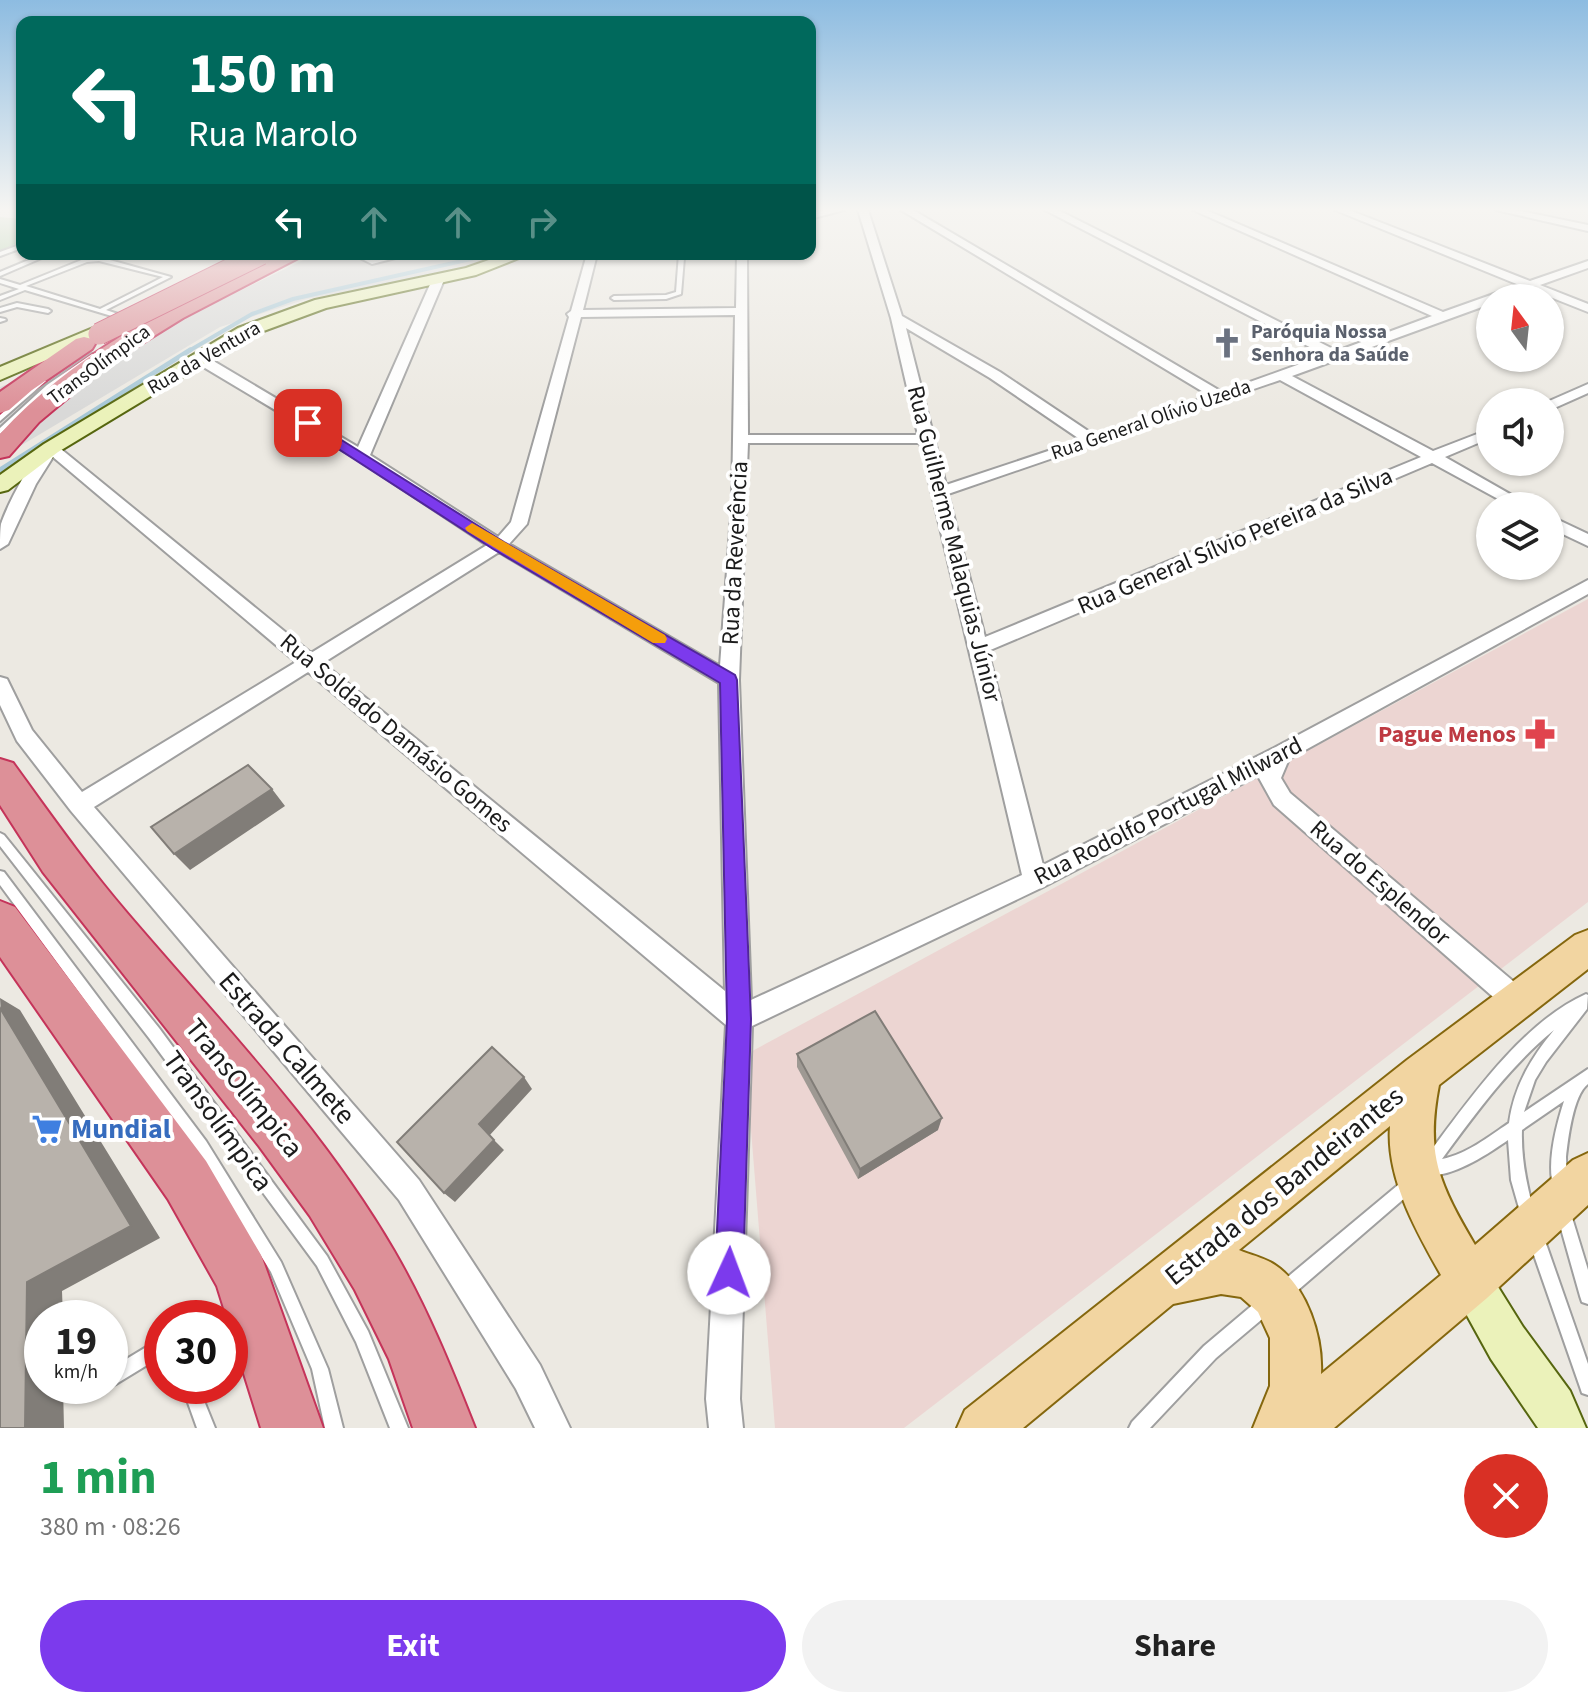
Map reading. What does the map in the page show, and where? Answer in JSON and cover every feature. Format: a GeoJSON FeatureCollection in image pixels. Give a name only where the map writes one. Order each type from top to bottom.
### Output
{"type":"FeatureCollection","features":[{"type":"Feature","properties":{"kind":"highway","name":"TransOlímpica"},"geometry":{"type":"LineString","coordinates":[[0,450],[23,385],[118,327],[217,277]]}},
{"type":"Feature","properties":{"kind":"highway","name":"TransOlímpica"},"geometry":{"type":"LineString","coordinates":[[15,412],[66,385],[118,327],[241,277]]}},
{"type":"Feature","properties":{"kind":"highway","name":"TransOlímpica"},"geometry":{"type":"LineString","coordinates":[[0,774],[58,859],[298,1154],[354,1236],[406,1326],[444,1428]]}},
{"type":"Feature","properties":{"kind":"highway"},"geometry":{"type":"LineString","coordinates":[[0,921],[187,1180],[241,1275],[292,1428]]}},
{"type":"Feature","properties":{"kind":"main road","name":"Estrada dos Bandeirantes"},"geometry":{"type":"LineString","coordinates":[[983,1428],[1159,1289],[1421,1074],[1588,947]]}},
{"type":"Feature","properties":{"kind":"main road"},"geometry":{"type":"LineString","coordinates":[[1421,1074],[1412,1128],[1412,1153],[1470,1281]]}},
{"type":"Feature","properties":{"kind":"main road"},"geometry":{"type":"LineString","coordinates":[[1295,1428],[1470,1281],[1560,1200]]}},
{"type":"Feature","properties":{"kind":"main road"},"geometry":{"type":"LineString","coordinates":[[1159,1289],[1200,1273],[1235,1271],[1260,1282],[1275,1298],[1292,1327],[1299,1352],[1289,1414],[1279,1428]]}},
{"type":"Feature","properties":{"kind":"street"},"geometry":{"type":"LineString","coordinates":[[0,377],[232,277]]}},
{"type":"Feature","properties":{"kind":"street","name":"Rua da Ventura"},"geometry":{"type":"LineString","coordinates":[[0,485],[51,448],[244,332],[287,314],[451,277]]}},
{"type":"Feature","properties":{"kind":"street"},"geometry":{"type":"LineString","coordinates":[[79,805],[499,545],[519,524],[585,277]]}},
{"type":"Feature","properties":{"kind":"street","name":"Rua da Reverência"},"geometry":{"type":"LineString","coordinates":[[726,1428],[723,1399],[739,1019],[729,680],[740,502],[742,277]]}},
{"type":"Feature","properties":{"kind":"street","name":"Rua Guilherme Malaquias Júnior"},"geometry":{"type":"LineString","coordinates":[[884,277],[897,318],[1035,880]]}},
{"type":"Feature","properties":{"kind":"street"},"geometry":{"type":"LineString","coordinates":[[1018,277],[1221,397]]}},
{"type":"Feature","properties":{"kind":"street"},"geometry":{"type":"LineString","coordinates":[[1181,277],[1336,355]]}},
{"type":"Feature","properties":{"kind":"street"},"geometry":{"type":"LineString","coordinates":[[1351,277],[1441,316]]}},
{"type":"Feature","properties":{"kind":"street"},"geometry":{"type":"LineString","coordinates":[[1508,277],[1527,284]]}},
{"type":"Feature","properties":{"kind":"street","name":"Rua General Olívio Uzeda"},"geometry":{"type":"LineString","coordinates":[[1527,284],[1549,277]]}},
{"type":"Feature","properties":{"kind":"street"},"geometry":{"type":"LineString","coordinates":[[362,456],[438,280]]}},
{"type":"Feature","properties":{"kind":"street"},"geometry":{"type":"LineString","coordinates":[[1564,299],[1588,308]]}},
{"type":"Feature","properties":{"kind":"street","name":"Rua General Olívio Uzeda"},"geometry":{"type":"LineString","coordinates":[[940,492],[1221,397],[1476,303]]}},
{"type":"Feature","properties":{"kind":"street"},"geometry":{"type":"LineString","coordinates":[[573,314],[743,311]]}},
{"type":"Feature","properties":{"kind":"street"},"geometry":{"type":"LineString","coordinates":[[897,318],[995,375],[1091,440]]}},
{"type":"Feature","properties":{"kind":"street"},"geometry":{"type":"LineString","coordinates":[[200,359],[362,456],[499,545],[729,680]]}},
{"type":"Feature","properties":{"kind":"street"},"geometry":{"type":"LineString","coordinates":[[1281,375],[1497,492]]}},
{"type":"Feature","properties":{"kind":"street"},"geometry":{"type":"LineString","coordinates":[[1564,399],[1588,388]]}},
{"type":"Feature","properties":{"kind":"street"},"geometry":{"type":"LineString","coordinates":[[740,439],[925,439]]}},
{"type":"Feature","properties":{"kind":"street","name":"Rua General Sílvio Pereira da Silva"},"geometry":{"type":"LineString","coordinates":[[979,647],[1476,439]]}},
{"type":"Feature","properties":{"kind":"street"},"geometry":{"type":"LineString","coordinates":[[0,544],[28,484],[51,448]]}},
{"type":"Feature","properties":{"kind":"street","name":"Rua Soldado Damásio Gomes"},"geometry":{"type":"LineString","coordinates":[[51,448],[739,1019]]}},
{"type":"Feature","properties":{"kind":"street"},"geometry":{"type":"LineString","coordinates":[[1564,528],[1588,541]]}},
{"type":"Feature","properties":{"kind":"street","name":"Rua Rodolfo Portugal Milward"},"geometry":{"type":"LineString","coordinates":[[739,1019],[1035,880],[1281,754],[1588,586]]}},
{"type":"Feature","properties":{"kind":"street","name":"Estrada Calmete"},"geometry":{"type":"LineString","coordinates":[[0,684],[24,735],[79,805],[409,1190],[528,1377],[553,1428]]}},
{"type":"Feature","properties":{"kind":"street","name":"Rua do Esplendor"},"geometry":{"type":"LineString","coordinates":[[1281,754],[1270,778],[1282,799],[1517,1001]]}},
{"type":"Feature","properties":{"kind":"street"},"geometry":{"type":"LineString","coordinates":[[1470,1281],[1507,1343],[1553,1408],[1562,1428]]}},
{"type":"Feature","properties":{"kind":"lane","name":"Transolímpica"},"geometry":{"type":"LineString","coordinates":[[24,287],[48,277]]}},
{"type":"Feature","properties":{"kind":"lane","name":"Transolímpica"},"geometry":{"type":"LineString","coordinates":[[0,419],[45,380],[118,327],[167,277]]}},
{"type":"Feature","properties":{"kind":"lane"},"geometry":{"type":"LineString","coordinates":[[614,298],[679,293],[680,277]]}},
{"type":"Feature","properties":{"kind":"lane"},"geometry":{"type":"LineString","coordinates":[[0,281],[60,298],[118,327]]}},
{"type":"Feature","properties":{"kind":"lane"},"geometry":{"type":"LineString","coordinates":[[0,298],[24,287]]}},
{"type":"Feature","properties":{"kind":"lane"},"geometry":{"type":"LineString","coordinates":[[0,310],[43,293]]}},
{"type":"Feature","properties":{"kind":"lane"},"geometry":{"type":"LineString","coordinates":[[635,313],[638,297]]}},
{"type":"Feature","properties":{"kind":"lane"},"geometry":{"type":"LineString","coordinates":[[36,309],[60,298]]}},
{"type":"Feature","properties":{"kind":"lane"},"geometry":{"type":"LineString","coordinates":[[17,305],[48,311]]}},
{"type":"Feature","properties":{"kind":"lane"},"geometry":{"type":"LineString","coordinates":[[0,432],[15,412]]}},
{"type":"Feature","properties":{"kind":"lane","name":"Transolímpica"},"geometry":{"type":"LineString","coordinates":[[0,838],[154,1033],[322,1261],[362,1337],[399,1428]]}},
{"type":"Feature","properties":{"kind":"lane","name":"Transolímpica"},"geometry":{"type":"LineString","coordinates":[[0,876],[201,1146],[276,1267],[320,1369],[334,1428]]}},
{"type":"Feature","properties":{"kind":"lane"},"geometry":{"type":"LineString","coordinates":[[1560,1200],[1519,1188],[1514,1159],[1515,1125],[1530,1074],[1587,999]]}},
{"type":"Feature","properties":{"kind":"lane"},"geometry":{"type":"LineString","coordinates":[[1138,1428],[1210,1352],[1422,1173],[1500,1070],[1554,1019],[1587,999]]}},
{"type":"Feature","properties":{"kind":"lane"},"geometry":{"type":"LineString","coordinates":[[1422,1173],[1457,1163],[1582,1080]]}},
{"type":"Feature","properties":{"kind":"lane"},"geometry":{"type":"LineString","coordinates":[[1582,1080],[1562,1125],[1557,1154],[1560,1200],[1588,1387]]}},
{"type":"Feature","properties":{"kind":"lane"},"geometry":{"type":"LineString","coordinates":[[1560,1200],[1588,1296]]}},
{"type":"Feature","properties":{"kind":"lane"},"geometry":{"type":"LineString","coordinates":[[197,1404],[206,1428]]}},
{"type":"Feature","properties":{"kind":"shaded area"},"geometry":{"type":"Polygon","coordinates":[[[269,277],[423,277],[307,299],[220,327],[0,458],[0,387],[194,313],[269,277]]]}},
{"type":"Feature","properties":{"kind":"shaded area"},"geometry":{"type":"Polygon","coordinates":[[[1588,599],[1588,902],[904,1428],[775,1428],[745,1055],[1588,599]]]}},
{"type":"Feature","properties":{"kind":"building"},"geometry":{"type":"Polygon","coordinates":[[[248,765],[272,789],[174,854],[151,827],[248,765]]]}},
{"type":"Feature","properties":{"kind":"building","name":"Mundial"},"geometry":{"type":"Polygon","coordinates":[[[0,1008],[131,1226],[27,1282],[27,1300],[24,1300],[25,1428],[0,1428],[0,1008]]]}},
{"type":"Feature","properties":{"kind":"building"},"geometry":{"type":"Polygon","coordinates":[[[875,1011],[942,1118],[860,1169],[797,1054],[875,1011]]]}},
{"type":"Feature","properties":{"kind":"building"},"geometry":{"type":"Polygon","coordinates":[[[492,1047],[524,1077],[479,1124],[494,1140],[444,1193],[397,1142],[492,1047]]]}},
{"type":"Feature","properties":{"kind":"waterway"},"geometry":{"type":"LineString","coordinates":[[187,352],[252,314],[293,299],[392,277]]}},
{"type":"Feature","properties":{"kind":"waterway"},"geometry":{"type":"LineString","coordinates":[[0,470],[190,350]]}},
{"type":"Feature","properties":{"kind":"slow traffic"},"geometry":{"type":"LineString","coordinates":[[472,528],[659,639]]}},
{"type":"Feature","properties":{"kind":"place","name":"Paróquia Nossa Senhora da Saúde"},"geometry":{"type":"Point","coordinates":[1227,343]}},
{"type":"Feature","properties":{"kind":"place","name":"Pague Menos"},"geometry":{"type":"Point","coordinates":[1540,734]}},
{"type":"Feature","properties":{"kind":"place","name":"Mundial"},"geometry":{"type":"Point","coordinates":[47,1129]}},
{"type":"Feature","properties":{"kind":"route"},"geometry":{"type":"LineString","coordinates":[[308,423],[499,545],[729,680],[739,1019],[729,1273]]}}]}
